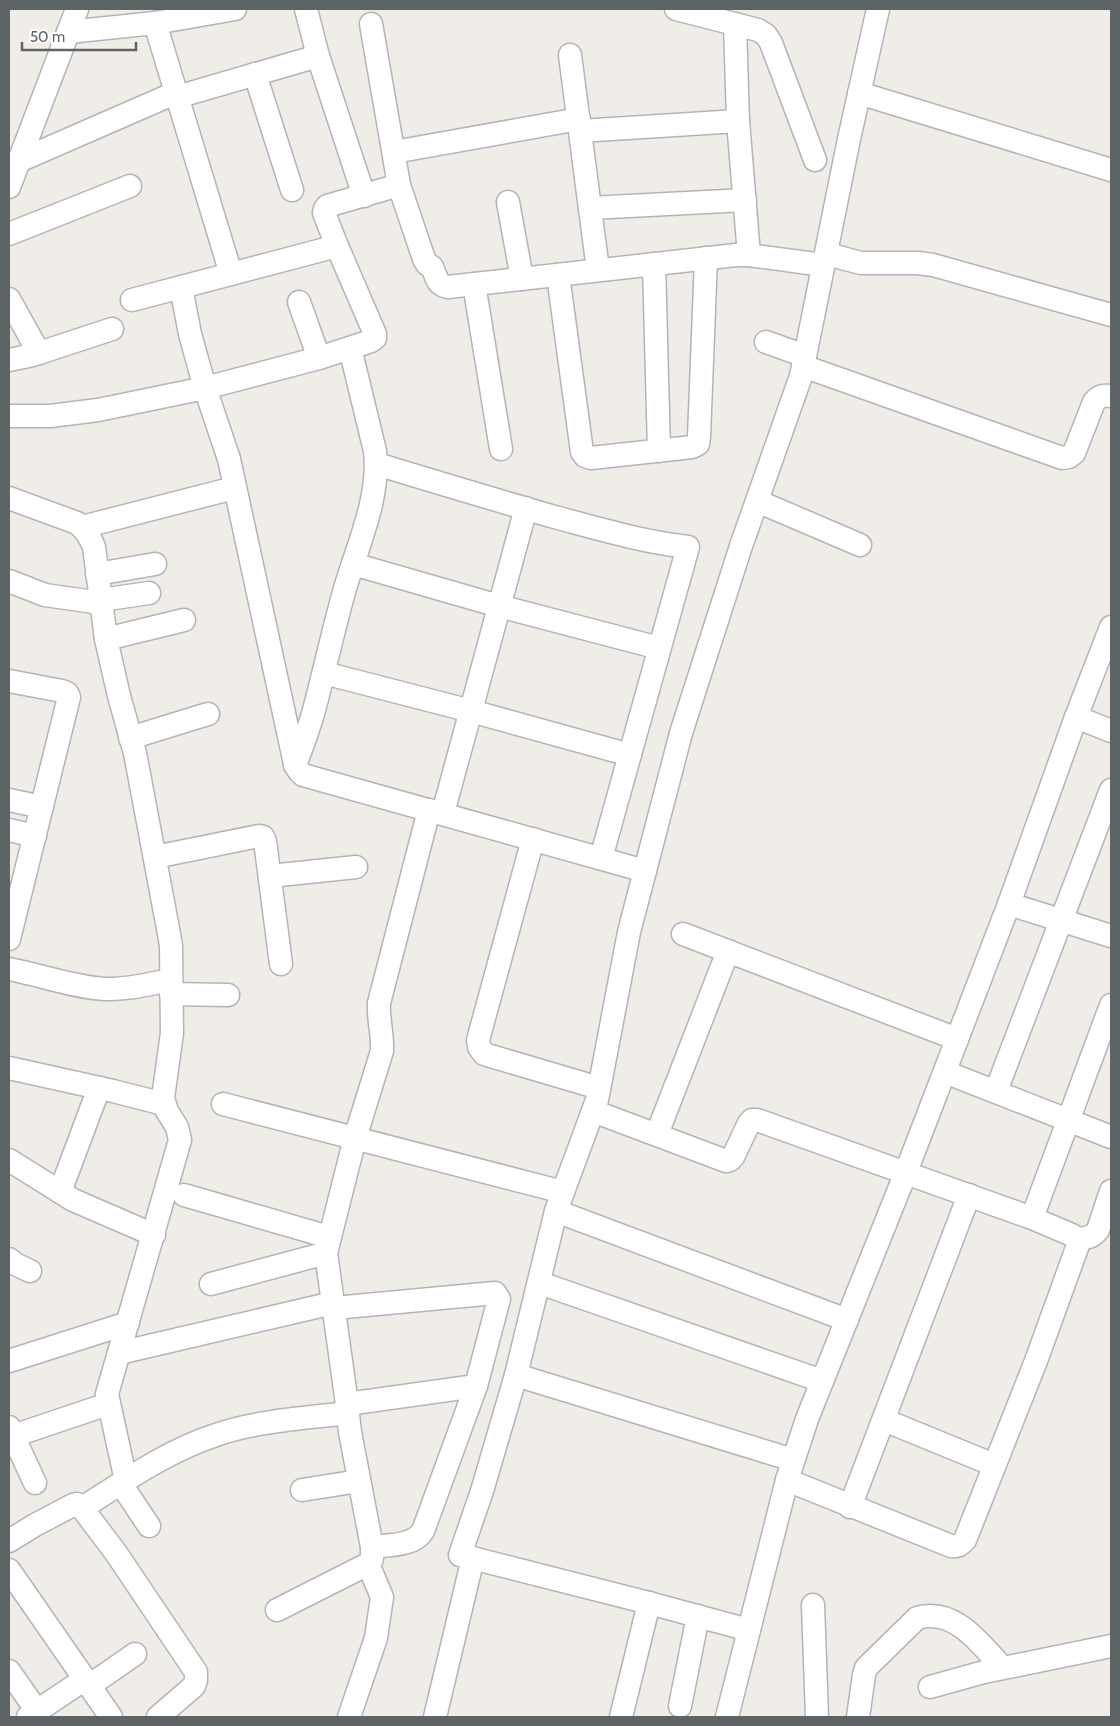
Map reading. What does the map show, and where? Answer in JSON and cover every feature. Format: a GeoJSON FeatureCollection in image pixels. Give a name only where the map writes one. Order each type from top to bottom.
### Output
{"type":"FeatureCollection","features":[{"type":"Feature","properties":{"kind":"street"},"geometry":{"type":"LineString","coordinates":[[9,187],[77,9]]}},
{"type":"Feature","properties":{"kind":"street"},"geometry":{"type":"LineString","coordinates":[[68,32],[155,23],[235,9]]}},
{"type":"Feature","properties":{"kind":"street"},"geometry":{"type":"LineString","coordinates":[[306,9],[318,56],[364,196]]}},
{"type":"Feature","properties":{"kind":"street"},"geometry":{"type":"LineString","coordinates":[[676,9],[758,30],[766,35],[771,43],[815,160]]}},
{"type":"Feature","properties":{"kind":"street"},"geometry":{"type":"LineString","coordinates":[[749,1630],[649,1602],[460,1555],[482,1491],[516,1375],[560,1202],[593,1111],[629,932],[681,733],[757,501],[801,376],[878,9]]}},
{"type":"Feature","properties":{"kind":"street"},"geometry":{"type":"LineString","coordinates":[[155,23],[231,274]]}},
{"type":"Feature","properties":{"kind":"street"},"geometry":{"type":"LineString","coordinates":[[371,24],[399,185],[424,259],[432,267],[437,281],[442,286],[448,287],[706,258],[749,255],[861,263],[933,265],[1111,316]]}},
{"type":"Feature","properties":{"kind":"street"},"geometry":{"type":"LineString","coordinates":[[735,24],[738,121],[749,255]]}},
{"type":"Feature","properties":{"kind":"street"},"geometry":{"type":"LineString","coordinates":[[570,55],[598,270]]}},
{"type":"Feature","properties":{"kind":"street"},"geometry":{"type":"LineString","coordinates":[[19,161],[176,95],[318,56]]}},
{"type":"Feature","properties":{"kind":"street"},"geometry":{"type":"LineString","coordinates":[[255,74],[292,190]]}},
{"type":"Feature","properties":{"kind":"street"},"geometry":{"type":"LineString","coordinates":[[859,93],[1111,170]]}},
{"type":"Feature","properties":{"kind":"street"},"geometry":{"type":"LineString","coordinates":[[394,152],[579,125],[738,121]]}},
{"type":"Feature","properties":{"kind":"street"},"geometry":{"type":"LineString","coordinates":[[9,416],[50,416],[89,411],[205,388],[319,358],[371,342],[375,338],[375,334],[324,213],[327,206],[399,185]]}},
{"type":"Feature","properties":{"kind":"street"},"geometry":{"type":"LineString","coordinates":[[9,234],[130,186]]}},
{"type":"Feature","properties":{"kind":"street"},"geometry":{"type":"LineString","coordinates":[[590,208],[745,200]]}},
{"type":"Feature","properties":{"kind":"street"},"geometry":{"type":"LineString","coordinates":[[508,202],[522,279]]}},
{"type":"Feature","properties":{"kind":"street"},"geometry":{"type":"LineString","coordinates":[[132,300],[337,246]]}},
{"type":"Feature","properties":{"kind":"street"},"geometry":{"type":"LineString","coordinates":[[558,275],[582,452],[585,456],[591,458],[692,448],[698,444],[699,437],[706,258]]}},
{"type":"Feature","properties":{"kind":"street"},"geometry":{"type":"LineString","coordinates":[[654,264],[659,451]]}},
{"type":"Feature","properties":{"kind":"street"},"geometry":{"type":"LineString","coordinates":[[474,284],[501,449]]}},
{"type":"Feature","properties":{"kind":"street"},"geometry":{"type":"LineString","coordinates":[[181,287],[190,334],[205,388],[226,448],[295,765],[298,771],[304,775],[645,870]]}},
{"type":"Feature","properties":{"kind":"street"},"geometry":{"type":"LineString","coordinates":[[9,299],[39,353]]}},
{"type":"Feature","properties":{"kind":"street"},"geometry":{"type":"LineString","coordinates":[[299,302],[319,358]]}},
{"type":"Feature","properties":{"kind":"street"},"geometry":{"type":"LineString","coordinates":[[9,360],[39,353],[112,328]]}},
{"type":"Feature","properties":{"kind":"street"},"geometry":{"type":"LineString","coordinates":[[766,342],[804,361],[1062,458],[1069,457],[1074,453],[1094,402],[1098,397],[1111,396]]}},
{"type":"Feature","properties":{"kind":"street"},"geometry":{"type":"LineString","coordinates":[[295,765],[313,713],[364,529],[377,464],[350,348]]}},
{"type":"Feature","properties":{"kind":"street"},"geometry":{"type":"LineString","coordinates":[[377,464],[599,529],[668,545],[688,547],[601,858]]}},
{"type":"Feature","properties":{"kind":"street"},"geometry":{"type":"LineString","coordinates":[[82,527],[234,488]]}},
{"type":"Feature","properties":{"kind":"street"},"geometry":{"type":"LineString","coordinates":[[9,498],[76,523],[82,527],[91,539],[106,639],[146,806],[170,940],[172,1033],[163,1098],[164,1104],[177,1127],[180,1140],[107,1394],[123,1482],[149,1526]]}},
{"type":"Feature","properties":{"kind":"street"},"geometry":{"type":"LineString","coordinates":[[757,501],[860,545]]}},
{"type":"Feature","properties":{"kind":"street"},"geometry":{"type":"LineString","coordinates":[[349,1717],[376,1638],[382,1597],[370,1556],[350,1432],[333,1305],[328,1245],[355,1138],[382,1051],[383,1040],[378,1016],[378,1004],[436,811],[471,711],[526,508]]}},
{"type":"Feature","properties":{"kind":"street"},"geometry":{"type":"LineString","coordinates":[[97,574],[154,564]]}},
{"type":"Feature","properties":{"kind":"street"},"geometry":{"type":"LineString","coordinates":[[353,564],[499,606],[660,648]]}},
{"type":"Feature","properties":{"kind":"street"},"geometry":{"type":"LineString","coordinates":[[9,581],[38,593],[101,602],[149,593]]}},
{"type":"Feature","properties":{"kind":"street"},"geometry":{"type":"LineString","coordinates":[[106,639],[184,620]]}},
{"type":"Feature","properties":{"kind":"street"},"geometry":{"type":"LineString","coordinates":[[727,1717],[790,1470],[822,1381],[906,1172],[1009,904],[1076,717],[1111,627]]}},
{"type":"Feature","properties":{"kind":"street"},"geometry":{"type":"LineString","coordinates":[[324,673],[630,755]]}},
{"type":"Feature","properties":{"kind":"street"},"geometry":{"type":"LineString","coordinates":[[9,681],[62,691],[69,698],[9,939]]}},
{"type":"Feature","properties":{"kind":"street"},"geometry":{"type":"LineString","coordinates":[[130,738],[208,714]]}},
{"type":"Feature","properties":{"kind":"street"},"geometry":{"type":"LineString","coordinates":[[1076,717],[1111,731]]}},
{"type":"Feature","properties":{"kind":"street"},"geometry":{"type":"LineString","coordinates":[[996,1091],[1111,790]]}},
{"type":"Feature","properties":{"kind":"street"},"geometry":{"type":"LineString","coordinates":[[9,800],[42,807]]}},
{"type":"Feature","properties":{"kind":"street"},"geometry":{"type":"LineString","coordinates":[[9,830],[35,836]]}},
{"type":"Feature","properties":{"kind":"street"},"geometry":{"type":"LineString","coordinates":[[155,857],[259,836],[263,837],[281,964]]}},
{"type":"Feature","properties":{"kind":"street"},"geometry":{"type":"LineString","coordinates":[[533,839],[478,1040],[479,1047],[484,1054],[599,1088]]}},
{"type":"Feature","properties":{"kind":"street"},"geometry":{"type":"LineString","coordinates":[[270,876],[356,867]]}},
{"type":"Feature","properties":{"kind":"street"},"geometry":{"type":"LineString","coordinates":[[1009,904],[1111,936]]}},
{"type":"Feature","properties":{"kind":"street"},"geometry":{"type":"LineString","coordinates":[[683,934],[957,1039]]}},
{"type":"Feature","properties":{"kind":"street"},"geometry":{"type":"LineString","coordinates":[[657,1134],[728,951]]}},
{"type":"Feature","properties":{"kind":"street"},"geometry":{"type":"LineString","coordinates":[[9,969],[104,989],[170,987],[228,995]]}},
{"type":"Feature","properties":{"kind":"street"},"geometry":{"type":"LineString","coordinates":[[1032,1218],[1111,1005]]}},
{"type":"Feature","properties":{"kind":"street"},"geometry":{"type":"LineString","coordinates":[[9,1068],[164,1104]]}},
{"type":"Feature","properties":{"kind":"street"},"geometry":{"type":"LineString","coordinates":[[945,1072],[1111,1137]]}},
{"type":"Feature","properties":{"kind":"street"},"geometry":{"type":"LineString","coordinates":[[60,1192],[99,1088]]}},
{"type":"Feature","properties":{"kind":"street"},"geometry":{"type":"LineString","coordinates":[[224,1104],[355,1138],[560,1202],[847,1320]]}},
{"type":"Feature","properties":{"kind":"street"},"geometry":{"type":"LineString","coordinates":[[516,1375],[790,1470],[850,1507],[956,1547],[964,1540],[1040,1352],[1078,1245],[1077,1239],[1072,1235],[1032,1218],[757,1120],[752,1120],[749,1123],[733,1157],[726,1161],[593,1111]]}},
{"type":"Feature","properties":{"kind":"street"},"geometry":{"type":"LineString","coordinates":[[9,1160],[73,1200],[154,1235]]}},
{"type":"Feature","properties":{"kind":"street"},"geometry":{"type":"LineString","coordinates":[[1077,1239],[1088,1238],[1098,1230],[1111,1191]]}},
{"type":"Feature","properties":{"kind":"street"},"geometry":{"type":"LineString","coordinates":[[184,1195],[328,1245]]}},
{"type":"Feature","properties":{"kind":"street"},"geometry":{"type":"LineString","coordinates":[[850,1507],[969,1195]]}},
{"type":"Feature","properties":{"kind":"street"},"geometry":{"type":"LineString","coordinates":[[211,1284],[328,1245]]}},
{"type":"Feature","properties":{"kind":"street"},"geometry":{"type":"LineString","coordinates":[[9,1259],[30,1271]]}},
{"type":"Feature","properties":{"kind":"street"},"geometry":{"type":"LineString","coordinates":[[540,1283],[822,1381]]}},
{"type":"Feature","properties":{"kind":"street"},"geometry":{"type":"LineString","coordinates":[[119,1353],[333,1305],[495,1293],[499,1299],[476,1386],[420,1536],[370,1556],[277,1610]]}},
{"type":"Feature","properties":{"kind":"street"},"geometry":{"type":"LineString","coordinates":[[9,1361],[128,1323]]}},
{"type":"Feature","properties":{"kind":"street"},"geometry":{"type":"LineString","coordinates":[[82,1508],[171,1453],[216,1435],[240,1428],[476,1386]]}},
{"type":"Feature","properties":{"kind":"street"},"geometry":{"type":"LineString","coordinates":[[35,1483],[11,1432],[108,1404]]}},
{"type":"Feature","properties":{"kind":"street"},"geometry":{"type":"LineString","coordinates":[[884,1420],[994,1465]]}},
{"type":"Feature","properties":{"kind":"street"},"geometry":{"type":"LineString","coordinates":[[302,1490],[359,1481]]}},
{"type":"Feature","properties":{"kind":"street"},"geometry":{"type":"LineString","coordinates":[[9,1541],[72,1505],[77,1504],[82,1508],[116,1553],[196,1672],[194,1686],[158,1717]]}},
{"type":"Feature","properties":{"kind":"street"},"geometry":{"type":"LineString","coordinates":[[435,1717],[473,1558]]}},
{"type":"Feature","properties":{"kind":"street"},"geometry":{"type":"LineString","coordinates":[[9,1570],[111,1717]]}},
{"type":"Feature","properties":{"kind":"street"},"geometry":{"type":"LineString","coordinates":[[621,1717],[649,1602]]}},
{"type":"Feature","properties":{"kind":"street"},"geometry":{"type":"LineString","coordinates":[[813,1605],[817,1717]]}},
{"type":"Feature","properties":{"kind":"street"},"geometry":{"type":"LineString","coordinates":[[680,1706],[698,1616]]}},
{"type":"Feature","properties":{"kind":"street"},"geometry":{"type":"LineString","coordinates":[[858,1717],[866,1668],[917,1618],[923,1616],[945,1618],[955,1622],[964,1628],[1003,1668]]}},
{"type":"Feature","properties":{"kind":"street"},"geometry":{"type":"LineString","coordinates":[[930,1687],[984,1672],[1111,1646]]}},
{"type":"Feature","properties":{"kind":"street"},"geometry":{"type":"LineString","coordinates":[[9,1671],[32,1714],[135,1654]]}}]}
